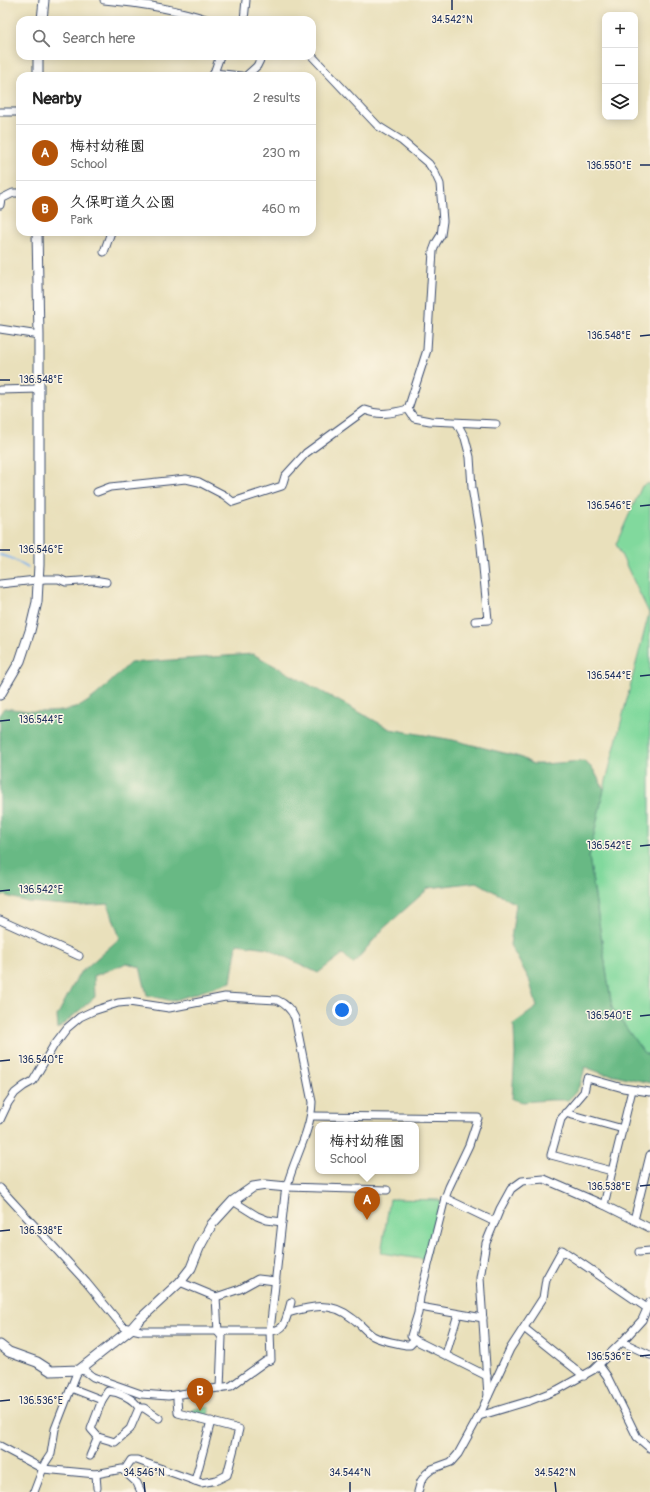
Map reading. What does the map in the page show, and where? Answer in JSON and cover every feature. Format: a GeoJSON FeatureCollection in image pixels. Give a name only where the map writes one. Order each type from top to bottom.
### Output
{"type":"FeatureCollection","features":[{"type":"Feature","properties":{"kind":"street"},"geometry":{"type":"LineString","coordinates":[[42,16],[44,0]]}},
{"type":"Feature","properties":{"kind":"street"},"geometry":{"type":"LineString","coordinates":[[104,0],[154,7],[195,16]]}},
{"type":"Feature","properties":{"kind":"street"},"geometry":{"type":"LineString","coordinates":[[244,16],[246,0]]}},
{"type":"Feature","properties":{"kind":"street"},"geometry":{"type":"LineString","coordinates":[[38,60],[38,72]]}},
{"type":"Feature","properties":{"kind":"street"},"geometry":{"type":"LineString","coordinates":[[215,72],[219,60]]}},
{"type":"Feature","properties":{"kind":"street"},"geometry":{"type":"LineString","coordinates":[[250,72],[257,66],[260,60]]}},
{"type":"Feature","properties":{"kind":"street"},"geometry":{"type":"LineString","coordinates":[[316,60],[378,126],[402,141],[429,164],[440,184],[443,222],[441,235],[433,251],[427,350],[408,409]]}},
{"type":"Feature","properties":{"kind":"street"},"geometry":{"type":"LineString","coordinates":[[0,112],[16,112]]}},
{"type":"Feature","properties":{"kind":"street"},"geometry":{"type":"LineString","coordinates":[[0,200],[13,193],[16,193]]}},
{"type":"Feature","properties":{"kind":"street"},"geometry":{"type":"LineString","coordinates":[[0,695],[23,655],[37,602],[39,389],[37,236]]}},
{"type":"Feature","properties":{"kind":"street"},"geometry":{"type":"LineString","coordinates":[[104,252],[110,236]]}},
{"type":"Feature","properties":{"kind":"street"},"geometry":{"type":"LineString","coordinates":[[0,329],[39,335]]}},
{"type":"Feature","properties":{"kind":"street"},"geometry":{"type":"LineString","coordinates":[[0,390],[39,389]]}},
{"type":"Feature","properties":{"kind":"street"},"geometry":{"type":"LineString","coordinates":[[408,409],[414,418],[457,423],[496,424]]}},
{"type":"Feature","properties":{"kind":"street"},"geometry":{"type":"LineString","coordinates":[[97,492],[110,487],[186,479],[198,482],[224,495],[233,502],[282,486],[285,476],[306,453],[365,410],[375,414],[390,413],[408,409]]}},
{"type":"Feature","properties":{"kind":"street"},"geometry":{"type":"LineString","coordinates":[[457,423],[465,438],[470,457],[472,488],[480,536],[488,620],[475,621]]}},
{"type":"Feature","properties":{"kind":"street"},"geometry":{"type":"LineString","coordinates":[[0,584],[59,579],[66,582],[94,580],[106,582]]}},
{"type":"Feature","properties":{"kind":"street"},"geometry":{"type":"LineString","coordinates":[[0,920],[79,956]]}},
{"type":"Feature","properties":{"kind":"street"},"geometry":{"type":"LineString","coordinates":[[0,1120],[8,1103],[15,1093],[33,1081],[54,1045],[67,1028],[80,1017],[93,1011],[118,1003],[129,1002],[169,1008],[226,997],[277,1000],[284,1003],[292,1011],[295,1018],[309,1079],[312,1102],[312,1116],[287,1187],[270,1331],[271,1360],[266,1361],[231,1386],[168,1396],[153,1396],[122,1388],[93,1377],[80,1370],[51,1371],[37,1362],[9,1352],[0,1345]]}},
{"type":"Feature","properties":{"kind":"street"},"geometry":{"type":"LineString","coordinates":[[612,1171],[551,1155],[561,1119],[584,1092],[587,1078],[632,1090],[650,1092]]}},
{"type":"Feature","properties":{"kind":"street"},"geometry":{"type":"LineString","coordinates":[[604,1205],[632,1090]]}},
{"type":"Feature","properties":{"kind":"street"},"geometry":{"type":"LineString","coordinates":[[565,1114],[622,1129]]}},
{"type":"Feature","properties":{"kind":"street"},"geometry":{"type":"LineString","coordinates":[[312,1116],[478,1118],[469,1145],[445,1198],[420,1297],[420,1307],[411,1336],[414,1340],[446,1354],[487,1376]]}},
{"type":"Feature","properties":{"kind":"street"},"geometry":{"type":"LineString","coordinates":[[634,1220],[650,1155]]}},
{"type":"Feature","properties":{"kind":"street"},"geometry":{"type":"LineString","coordinates":[[488,1396],[480,1278],[482,1260],[486,1243],[500,1209],[511,1189],[522,1181],[544,1179],[604,1205],[650,1228]]}},
{"type":"Feature","properties":{"kind":"street"},"geometry":{"type":"LineString","coordinates":[[34,1492],[51,1454],[55,1429],[71,1388],[80,1370],[130,1330],[180,1282],[191,1268],[199,1248],[212,1224],[233,1201],[253,1188],[266,1185],[388,1190]]}},
{"type":"Feature","properties":{"kind":"street"},"geometry":{"type":"LineString","coordinates":[[0,1188],[86,1282],[123,1327],[130,1330],[218,1332],[278,1330],[283,1326],[291,1302]]}},
{"type":"Feature","properties":{"kind":"street"},"geometry":{"type":"LineString","coordinates":[[445,1198],[495,1222]]}},
{"type":"Feature","properties":{"kind":"street"},"geometry":{"type":"LineString","coordinates":[[233,1201],[257,1216],[267,1220],[282,1222]]}},
{"type":"Feature","properties":{"kind":"street"},"geometry":{"type":"LineString","coordinates":[[418,1492],[421,1481],[426,1474],[451,1462],[458,1454],[479,1416],[510,1349],[543,1298],[546,1279],[562,1250],[649,1305],[642,1320],[622,1342],[599,1365],[584,1376],[557,1390],[529,1401],[479,1416]]}},
{"type":"Feature","properties":{"kind":"street"},"geometry":{"type":"LineString","coordinates":[[639,1252],[650,1251]]}},
{"type":"Feature","properties":{"kind":"street"},"geometry":{"type":"LineString","coordinates":[[180,1282],[216,1297],[240,1289],[258,1279],[276,1281]]}},
{"type":"Feature","properties":{"kind":"street"},"geometry":{"type":"LineString","coordinates":[[216,1297],[218,1332],[222,1337],[220,1388]]}},
{"type":"Feature","properties":{"kind":"street"},"geometry":{"type":"LineString","coordinates":[[288,1313],[310,1306],[332,1307],[352,1317],[374,1336],[406,1345],[410,1345],[414,1340]]}},
{"type":"Feature","properties":{"kind":"street"},"geometry":{"type":"LineString","coordinates":[[420,1307],[483,1318]]}},
{"type":"Feature","properties":{"kind":"street"},"geometry":{"type":"LineString","coordinates":[[446,1354],[458,1314]]}},
{"type":"Feature","properties":{"kind":"street"},"geometry":{"type":"LineString","coordinates":[[524,1328],[584,1376]]}},
{"type":"Feature","properties":{"kind":"street"},"geometry":{"type":"LineString","coordinates":[[622,1342],[650,1355]]}},
{"type":"Feature","properties":{"kind":"street"},"geometry":{"type":"LineString","coordinates":[[599,1365],[607,1376],[637,1437],[650,1448]]}},
{"type":"Feature","properties":{"kind":"street"},"geometry":{"type":"LineString","coordinates":[[71,1388],[102,1400]]}},
{"type":"Feature","properties":{"kind":"street"},"geometry":{"type":"LineString","coordinates":[[108,1391],[114,1391],[122,1394],[137,1404],[139,1408],[130,1429],[115,1442],[98,1437],[91,1429],[102,1400],[108,1391]]}},
{"type":"Feature","properties":{"kind":"street"},"geometry":{"type":"LineString","coordinates":[[124,1471],[131,1460],[137,1460],[201,1483],[217,1480],[227,1475],[239,1429],[178,1413],[177,1400]]}},
{"type":"Feature","properties":{"kind":"street"},"geometry":{"type":"LineString","coordinates":[[139,1408],[144,1408],[159,1418]]}},
{"type":"Feature","properties":{"kind":"street"},"geometry":{"type":"LineString","coordinates":[[195,1481],[211,1421]]}},
{"type":"Feature","properties":{"kind":"street"},"geometry":{"type":"LineString","coordinates":[[90,1456],[98,1437]]}},
{"type":"Feature","properties":{"kind":"street"},"geometry":{"type":"LineString","coordinates":[[0,1446],[43,1470],[96,1474],[122,1469],[136,1483],[140,1492]]}},
{"type":"Feature","properties":{"kind":"street"},"geometry":{"type":"LineString","coordinates":[[96,1474],[97,1488]]}},
{"type":"Feature","properties":{"kind":"green space"},"geometry":{"type":"Polygon","coordinates":[[[650,483],[650,1055],[644,1053],[612,1008],[589,857],[604,789],[649,613],[616,544],[642,486],[650,483]]]}},
{"type":"Feature","properties":{"kind":"green space"},"geometry":{"type":"Polygon","coordinates":[[[253,654],[390,729],[453,740],[520,757],[533,764],[584,761],[593,769],[604,789],[589,857],[612,1008],[644,1053],[650,1055],[650,1083],[604,1074],[585,1067],[580,1085],[572,1097],[568,1100],[522,1102],[512,1099],[515,1054],[514,1027],[512,1025],[537,1007],[529,979],[510,945],[516,904],[477,882],[429,888],[384,928],[353,964],[343,954],[318,973],[267,948],[237,944],[231,982],[172,1001],[147,995],[140,967],[127,963],[94,976],[95,997],[58,1029],[57,1016],[79,974],[120,938],[108,904],[79,906],[27,902],[0,894],[0,714],[4,708],[49,712],[75,708],[89,701],[130,663],[253,654]]]}},
{"type":"Feature","properties":{"kind":"green space"},"geometry":{"type":"Polygon","coordinates":[[[390,1199],[441,1200],[427,1260],[381,1253],[390,1199]]]}},
{"type":"Feature","properties":{"kind":"green space"},"geometry":{"type":"Polygon","coordinates":[[[210,1407],[207,1418],[189,1413],[194,1409],[210,1407]]]}},
{"type":"Feature","properties":{"kind":"waterway"},"geometry":{"type":"LineString","coordinates":[[0,555],[11,558],[28,568]]}},
{"type":"Feature","properties":{"kind":"place","name":"梅村幼稚園"},"geometry":{"type":"Point","coordinates":[367,1220]}},
{"type":"Feature","properties":{"kind":"place","name":"久保町道久公園"},"geometry":{"type":"Point","coordinates":[200,1411]}}]}
